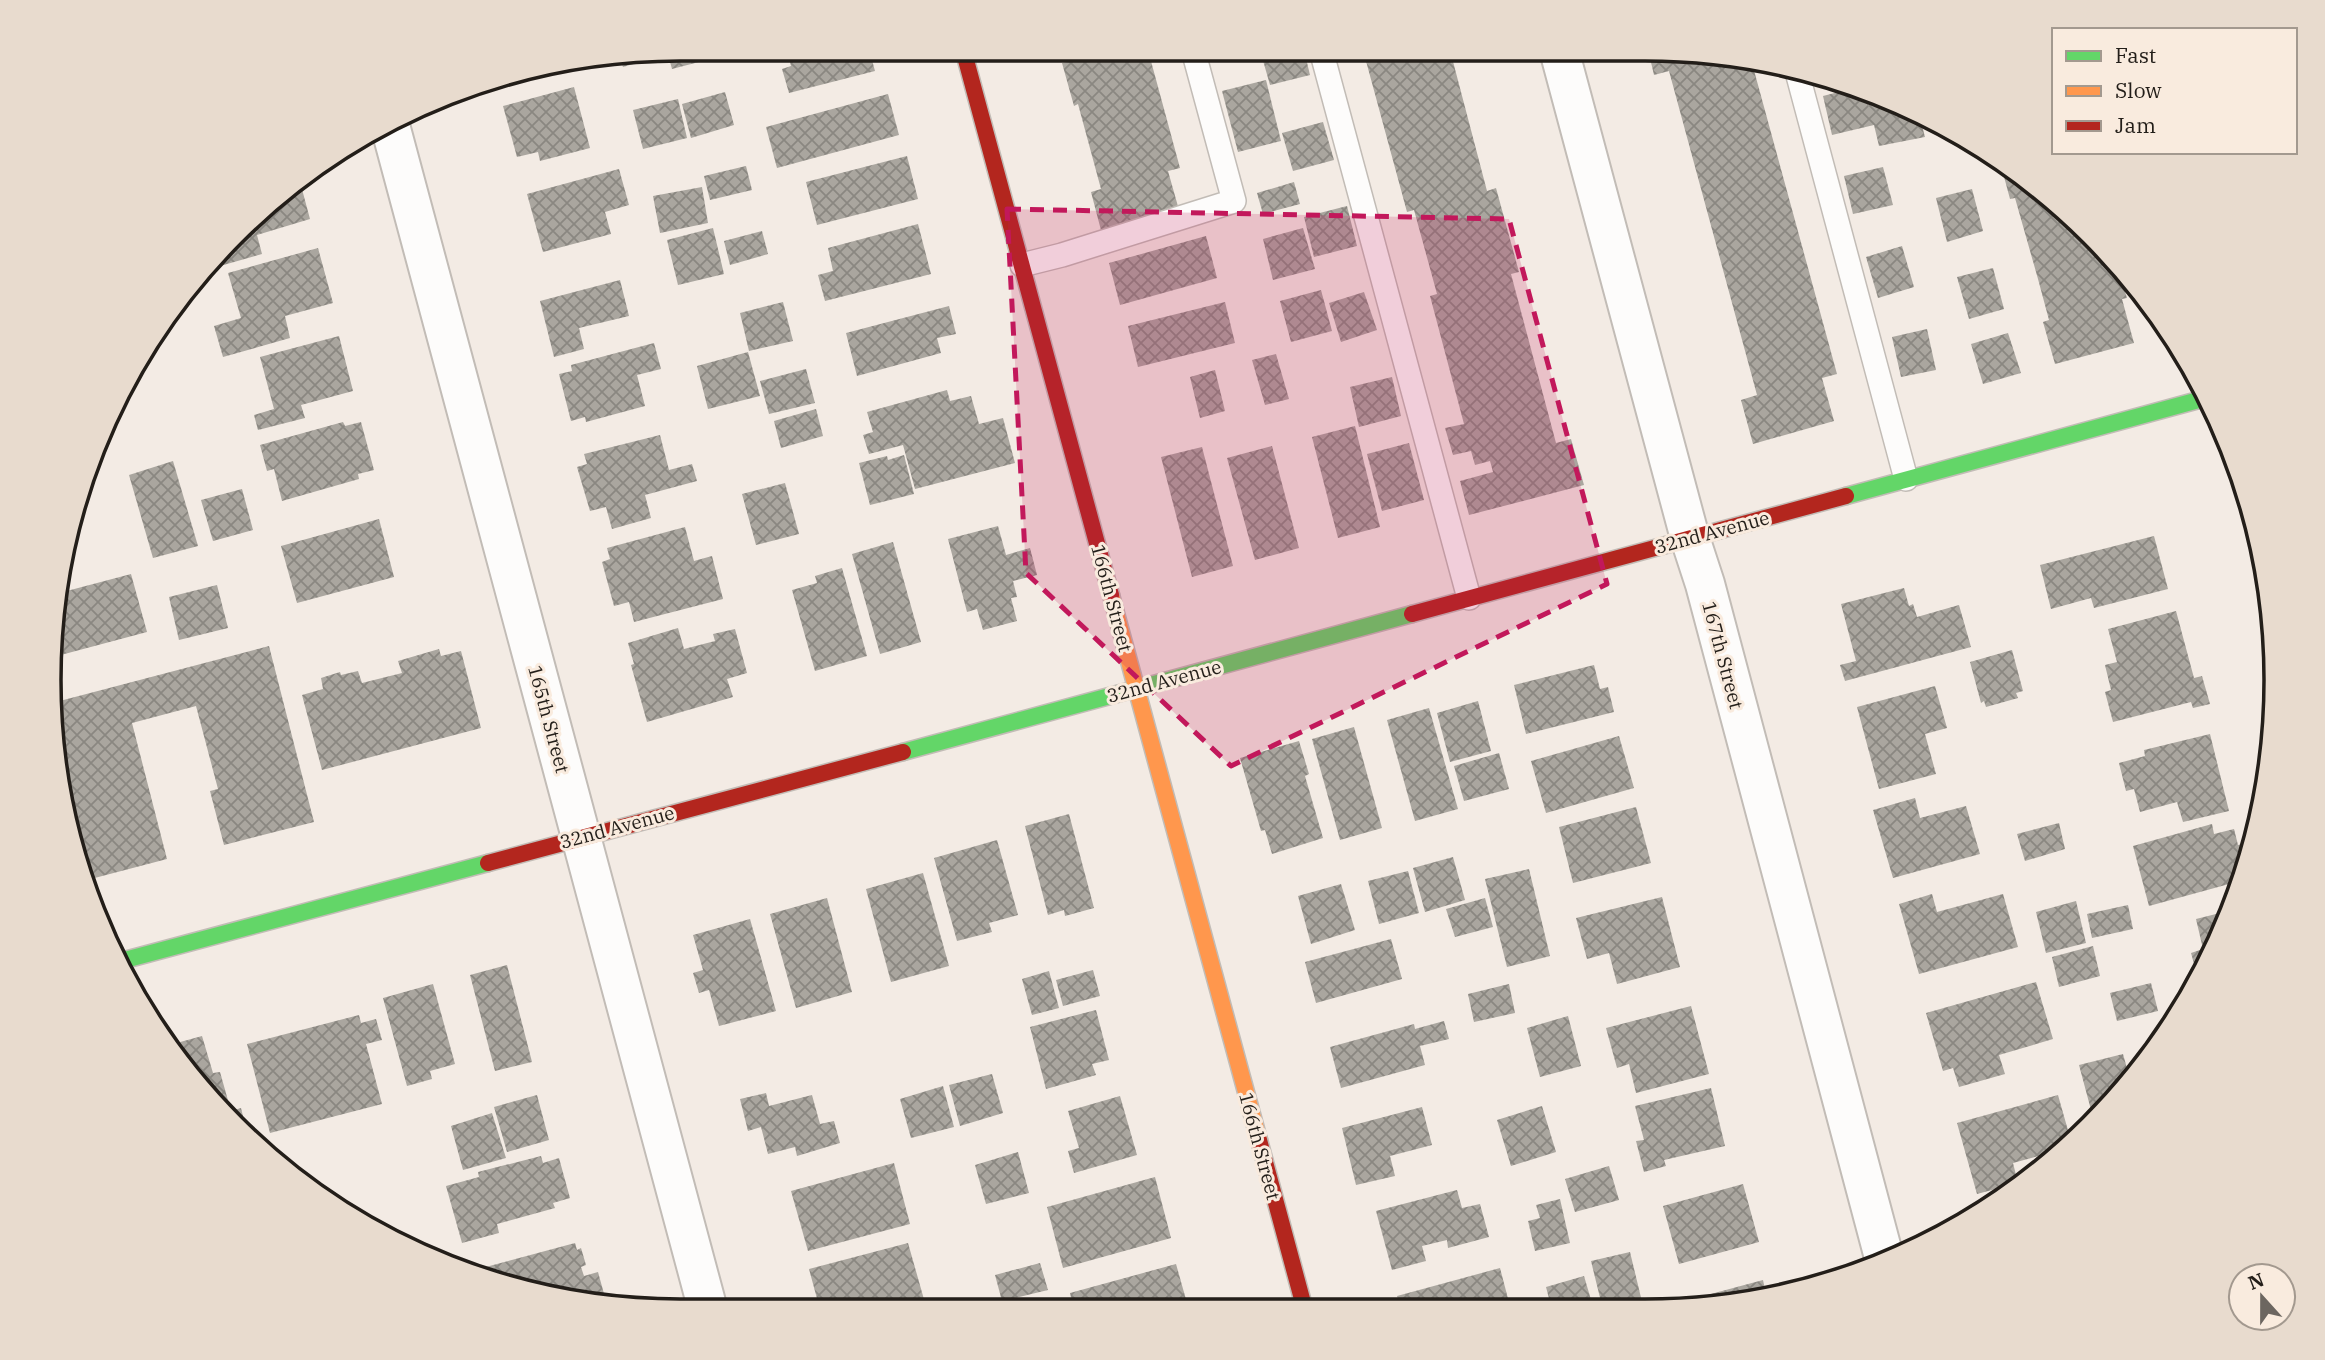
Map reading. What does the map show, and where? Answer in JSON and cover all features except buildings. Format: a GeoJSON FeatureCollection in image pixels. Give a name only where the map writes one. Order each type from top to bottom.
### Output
{"type":"FeatureCollection","features":[{"type":"Feature","properties":{"kind":"street","name":"166th Street"},"geometry":{"type":"LineString","coordinates":[[966,61],[1302,1299]]}},
{"type":"Feature","properties":{"kind":"street","name":"167th Street"},"geometry":{"type":"LineString","coordinates":[[1562,61],[1690,538],[1705,584],[1883,1252]]}},
{"type":"Feature","properties":{"kind":"street","name":"165th Street"},"geometry":{"type":"LineString","coordinates":[[392,133],[705,1299]]}},
{"type":"Feature","properties":{"kind":"street","name":"32nd Avenue"},"geometry":{"type":"LineString","coordinates":[[128,959],[1137,689],[2197,401]]}},
{"type":"Feature","properties":{"kind":"lane"},"geometry":{"type":"LineString","coordinates":[[1022,265],[1234,201],[1196,61]]}},
{"type":"Feature","properties":{"kind":"lane"},"geometry":{"type":"LineString","coordinates":[[1324,61],[1469,598]]}},
{"type":"Feature","properties":{"kind":"lane"},"geometry":{"type":"LineString","coordinates":[[1799,81],[1906,480]]}},
{"type":"Feature","properties":{"kind":"highlighted area"},"geometry":{"type":"Polygon","coordinates":[[[1007,209],[1509,219],[1607,584],[1231,766],[1026,573],[1007,209]]]}},
{"type":"Feature","properties":{"kind":"traffic: fast"},"geometry":{"type":"LineString","coordinates":[[1846,496],[2197,400]]}},
{"type":"Feature","properties":{"kind":"traffic: fast"},"geometry":{"type":"LineString","coordinates":[[903,752],[1412,614]]}},
{"type":"Feature","properties":{"kind":"traffic: fast"},"geometry":{"type":"LineString","coordinates":[[128,959],[488,863]]}},
{"type":"Feature","properties":{"kind":"traffic: slow"},"geometry":{"type":"LineString","coordinates":[[1111,595],[1259,1140]]}},
{"type":"Feature","properties":{"kind":"traffic: jam"},"geometry":{"type":"LineString","coordinates":[[966,61],[1111,595]]}},
{"type":"Feature","properties":{"kind":"traffic: jam"},"geometry":{"type":"LineString","coordinates":[[1412,614],[1846,496]]}},
{"type":"Feature","properties":{"kind":"traffic: jam"},"geometry":{"type":"LineString","coordinates":[[488,863],[903,752]]}},
{"type":"Feature","properties":{"kind":"traffic: jam"},"geometry":{"type":"LineString","coordinates":[[1259,1140],[1302,1299]]}}]}
